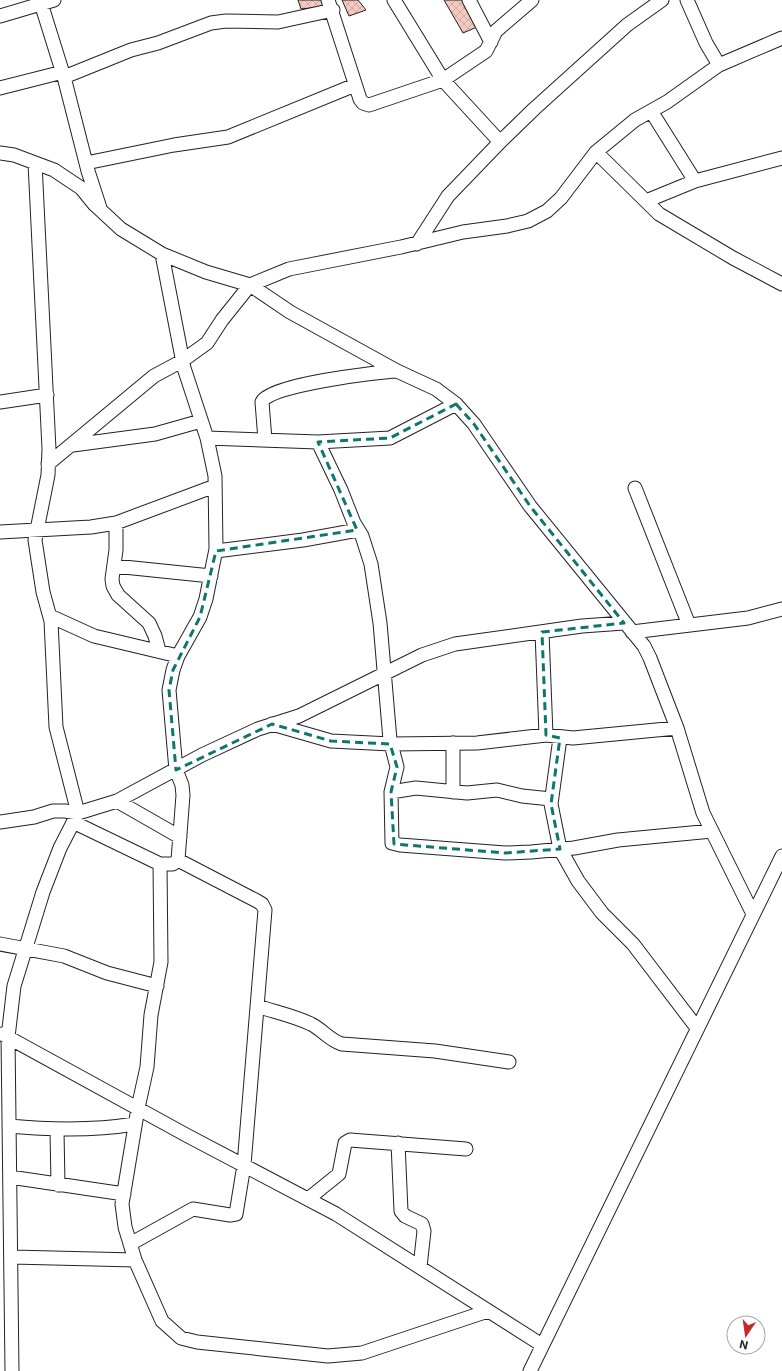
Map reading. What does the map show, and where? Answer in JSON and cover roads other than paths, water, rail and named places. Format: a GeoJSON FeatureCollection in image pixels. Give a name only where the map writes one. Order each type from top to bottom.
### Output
{"type":"FeatureCollection","features":[{"type":"Feature","properties":{"kind":"street"},"geometry":{"type":"LineString","coordinates":[[0,16],[40,2],[54,0]]}},
{"type":"Feature","properties":{"kind":"street"},"geometry":{"type":"LineString","coordinates":[[394,0],[443,80],[500,142]]}},
{"type":"Feature","properties":{"kind":"street"},"geometry":{"type":"LineString","coordinates":[[469,0],[491,42]]}},
{"type":"Feature","properties":{"kind":"street"},"geometry":{"type":"LineString","coordinates":[[0,88],[64,75],[131,50],[158,43],[211,24],[226,21],[278,22],[330,5],[355,85],[363,103],[369,105],[443,80],[486,51],[496,31],[532,0]]}},
{"type":"Feature","properties":{"kind":"street"},"geometry":{"type":"LineString","coordinates":[[417,244],[448,196],[500,142],[534,109],[627,25],[662,0]]}},
{"type":"Feature","properties":{"kind":"street"},"geometry":{"type":"LineString","coordinates":[[687,0],[706,43],[720,65]]}},
{"type":"Feature","properties":{"kind":"street"},"geometry":{"type":"LineString","coordinates":[[40,2],[64,75],[86,163],[100,210]]}},
{"type":"Feature","properties":{"kind":"street"},"geometry":{"type":"LineString","coordinates":[[48,464],[73,445],[154,376],[182,361],[207,343],[222,320],[250,285],[288,269],[417,244],[463,232],[507,226],[528,221],[547,211],[561,198],[596,152],[635,120],[668,102],[720,65],[782,38]]}},
{"type":"Feature","properties":{"kind":"street"},"geometry":{"type":"LineString","coordinates":[[86,163],[174,145],[228,137],[355,85]]}},
{"type":"Feature","properties":{"kind":"street"},"geometry":{"type":"LineString","coordinates":[[651,111],[695,181]]}},
{"type":"Feature","properties":{"kind":"street"},"geometry":{"type":"LineString","coordinates":[[596,152],[659,214],[733,258],[782,284]]}},
{"type":"Feature","properties":{"kind":"street"},"geometry":{"type":"LineString","coordinates":[[0,153],[14,155],[54,170],[81,188],[100,210],[121,228],[162,254],[206,272],[250,285],[290,312],[397,371],[436,390],[456,404],[474,424],[530,506],[644,646],[677,728],[703,813],[753,914]]}},
{"type":"Feature","properties":{"kind":"street"},"geometry":{"type":"LineString","coordinates":[[646,201],[695,181],[782,158]]}},
{"type":"Feature","properties":{"kind":"street"},"geometry":{"type":"LineString","coordinates":[[12,1371],[6,1295],[8,1249],[7,1171],[10,1126],[4,1035],[14,986],[26,948],[60,848],[75,818],[56,727],[50,616],[44,592],[35,540],[48,464],[47,395],[35,162]]}},
{"type":"Feature","properties":{"kind":"street"},"geometry":{"type":"LineString","coordinates":[[0,822],[34,817],[53,811],[65,811],[75,818],[160,864],[173,864],[178,860],[183,795],[182,785],[176,770],[169,690],[173,670],[178,656],[200,617],[211,576],[216,551],[215,476],[207,438],[182,361],[162,254]]}},
{"type":"Feature","properties":{"kind":"street"},"geometry":{"type":"LineString","coordinates":[[265,440],[262,402],[268,395],[308,383],[397,371]]}},
{"type":"Feature","properties":{"kind":"street"},"geometry":{"type":"LineString","coordinates":[[0,402],[47,395]]}},
{"type":"Feature","properties":{"kind":"street"},"geometry":{"type":"LineString","coordinates":[[207,438],[318,442],[390,438],[456,404]]}},
{"type":"Feature","properties":{"kind":"street"},"geometry":{"type":"LineString","coordinates":[[73,445],[155,434],[201,421]]}},
{"type":"Feature","properties":{"kind":"street"},"geometry":{"type":"LineString","coordinates":[[318,442],[341,490],[371,564],[380,623],[391,744],[397,767],[391,792],[391,839],[394,844],[505,853],[560,849],[618,840],[712,831]]}},
{"type":"Feature","properties":{"kind":"street"},"geometry":{"type":"LineString","coordinates":[[0,532],[91,527],[116,523],[215,486]]}},
{"type":"Feature","properties":{"kind":"street"},"geometry":{"type":"LineString","coordinates":[[635,488],[689,625]]}},
{"type":"Feature","properties":{"kind":"street"},"geometry":{"type":"LineString","coordinates":[[116,523],[112,579],[113,586],[118,595],[149,623],[155,636],[159,651]]}},
{"type":"Feature","properties":{"kind":"street"},"geometry":{"type":"LineString","coordinates":[[216,551],[309,540],[358,530]]}},
{"type":"Feature","properties":{"kind":"street"},"geometry":{"type":"LineString","coordinates":[[114,566],[211,576]]}},
{"type":"Feature","properties":{"kind":"street"},"geometry":{"type":"LineString","coordinates":[[75,818],[117,801],[202,755],[258,729],[299,716],[422,655],[455,644],[542,632],[689,625],[748,618],[782,609]]}},
{"type":"Feature","properties":{"kind":"street"},"geometry":{"type":"LineString","coordinates":[[50,616],[94,636],[178,656]]}},
{"type":"Feature","properties":{"kind":"street"},"geometry":{"type":"LineString","coordinates":[[542,632],[546,735]]}},
{"type":"Feature","properties":{"kind":"street"},"geometry":{"type":"LineString","coordinates":[[272,724],[331,741],[391,744],[477,743],[546,735],[560,738],[612,735],[677,728]]}},
{"type":"Feature","properties":{"kind":"street"},"geometry":{"type":"LineString","coordinates":[[560,738],[550,799],[552,816],[560,849],[578,881],[602,913],[632,944],[697,1028]]}},
{"type":"Feature","properties":{"kind":"street"},"geometry":{"type":"LineString","coordinates":[[453,743],[453,792]]}},
{"type":"Feature","properties":{"kind":"street"},"geometry":{"type":"LineString","coordinates":[[391,792],[416,788],[467,793],[497,790],[522,796],[550,799]]}},
{"type":"Feature","properties":{"kind":"street"},"geometry":{"type":"LineString","coordinates":[[117,801],[180,837]]}},
{"type":"Feature","properties":{"kind":"street"},"geometry":{"type":"LineString","coordinates":[[530,1371],[782,856]]}},
{"type":"Feature","properties":{"kind":"street"},"geometry":{"type":"LineString","coordinates":[[130,1244],[193,1209],[230,1215],[236,1214],[244,1165],[265,910],[262,904],[257,901],[178,860]]}},
{"type":"Feature","properties":{"kind":"street"},"geometry":{"type":"LineString","coordinates":[[160,864],[162,947],[157,986],[151,1015],[147,1067],[135,1124],[122,1204],[125,1227],[135,1260],[162,1322],[181,1338],[197,1342],[328,1356],[355,1353],[488,1310]]}},
{"type":"Feature","properties":{"kind":"street"},"geometry":{"type":"LineString","coordinates":[[0,944],[64,956],[107,973],[157,986]]}},
{"type":"Feature","properties":{"kind":"street"},"geometry":{"type":"LineString","coordinates":[[257,1006],[304,1021],[319,1028],[328,1038],[342,1044],[435,1051],[509,1062]]}},
{"type":"Feature","properties":{"kind":"street"},"geometry":{"type":"LineString","coordinates":[[4,1035],[336,1214],[542,1345]]}},
{"type":"Feature","properties":{"kind":"street"},"geometry":{"type":"LineString","coordinates":[[10,1126],[57,1130],[105,1129],[135,1124]]}},
{"type":"Feature","properties":{"kind":"street"},"geometry":{"type":"LineString","coordinates":[[57,1130],[58,1184]]}},
{"type":"Feature","properties":{"kind":"street"},"geometry":{"type":"LineString","coordinates":[[308,1199],[339,1174],[346,1141],[398,1143],[466,1149]]}},
{"type":"Feature","properties":{"kind":"street"},"geometry":{"type":"LineString","coordinates":[[398,1143],[401,1211],[405,1216],[422,1224],[424,1231],[420,1267]]}},
{"type":"Feature","properties":{"kind":"street"},"geometry":{"type":"LineString","coordinates":[[7,1171],[58,1184],[124,1194]]}},
{"type":"Feature","properties":{"kind":"street"},"geometry":{"type":"LineString","coordinates":[[8,1249],[135,1260]]}}]}
